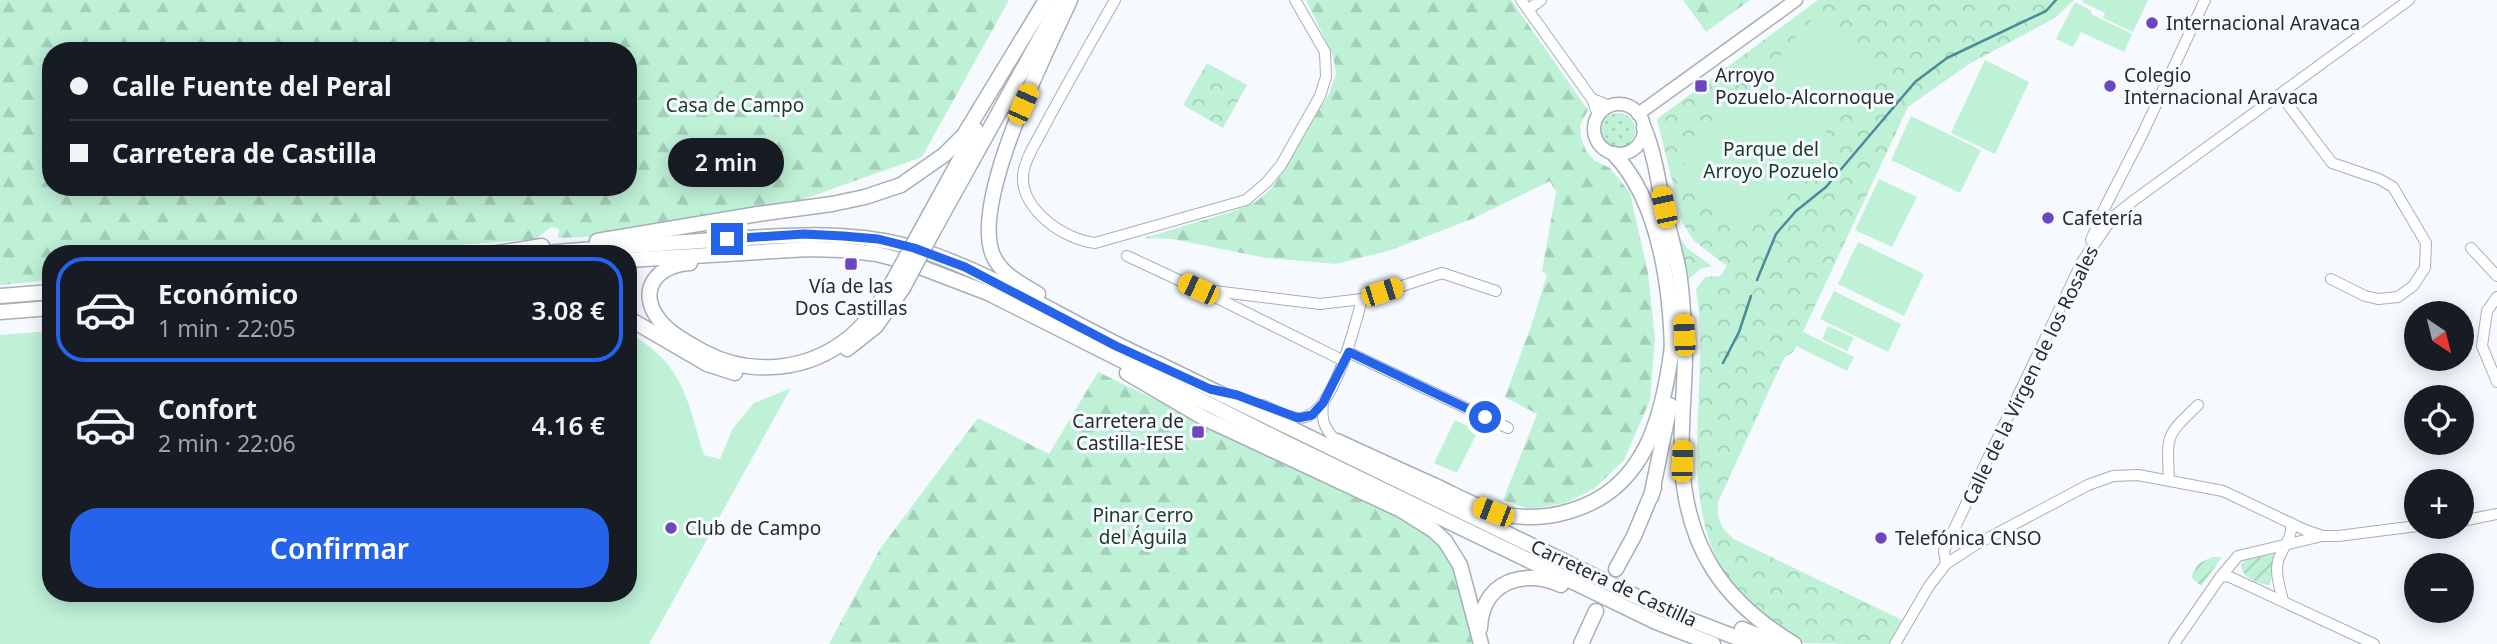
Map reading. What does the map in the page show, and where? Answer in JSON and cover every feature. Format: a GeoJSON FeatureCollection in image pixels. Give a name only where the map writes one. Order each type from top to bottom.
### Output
{"type":"FeatureCollection","features":[{"type":"Feature","properties":{"kind":"highway"},"geometry":{"type":"LineString","coordinates":[[926,233],[1061,0]]}},
{"type":"Feature","properties":{"kind":"highway"},"geometry":{"type":"LineString","coordinates":[[1070,0],[1023,104],[995,186],[988,230],[991,248],[996,261],[1023,285],[1157,363]]}},
{"type":"Feature","properties":{"kind":"highway"},"geometry":{"type":"LineString","coordinates":[[637,323],[688,354],[724,371],[765,377],[787,375],[832,359],[856,343],[876,326],[1032,30],[1042,6]]}},
{"type":"Feature","properties":{"kind":"highway"},"geometry":{"type":"LineString","coordinates":[[562,245],[832,204],[901,185],[933,163],[964,135],[1042,6]]}},
{"type":"Feature","properties":{"kind":"highway"},"geometry":{"type":"LineString","coordinates":[[1644,128],[1678,271],[1682,461],[1685,495],[1693,532],[1713,568],[1737,601],[1763,625],[1794,644]]}},
{"type":"Feature","properties":{"kind":"highway"},"geometry":{"type":"LineString","coordinates":[[1614,154],[1633,178],[1655,232],[1678,351],[1651,497],[1616,569]]}},
{"type":"Feature","properties":{"kind":"highway","name":"Carretera de Castilla"},"geometry":{"type":"LineString","coordinates":[[637,246],[804,234],[878,239],[914,248],[965,267],[1116,346],[1157,363],[1660,608],[1753,644]]}},
{"type":"Feature","properties":{"kind":"highway"},"geometry":{"type":"LineString","coordinates":[[808,249],[777,257],[684,263],[663,269],[654,278],[650,290],[652,304],[659,320],[674,334],[710,355],[747,366],[784,366],[803,363],[850,337],[898,285]]}},
{"type":"Feature","properties":{"kind":"highway","name":"Carretera de Castilla"},"geometry":{"type":"LineString","coordinates":[[637,259],[808,249],[877,254],[907,262],[988,293],[1282,441],[1656,622],[1710,644]]}},
{"type":"Feature","properties":{"kind":"highway"},"geometry":{"type":"LineString","coordinates":[[0,296],[42,293]]}},
{"type":"Feature","properties":{"kind":"highway"},"geometry":{"type":"LineString","coordinates":[[0,312],[42,309]]}},
{"type":"Feature","properties":{"kind":"highway"},"geometry":{"type":"LineString","coordinates":[[1036,318],[1187,409],[1401,510],[1433,530],[1445,541],[1460,565],[1481,642]]}},
{"type":"Feature","properties":{"kind":"highway"},"geometry":{"type":"LineString","coordinates":[[1210,389],[1237,395],[1262,405],[1480,506],[1505,515],[1536,517],[1558,515],[1583,508],[1613,490],[1630,474],[1648,445],[1678,351]]}},
{"type":"Feature","properties":{"kind":"highway"},"geometry":{"type":"LineString","coordinates":[[1398,469],[1662,598],[1779,644]]}},
{"type":"Feature","properties":{"kind":"highway"},"geometry":{"type":"LineString","coordinates":[[1481,642],[1480,617],[1488,599],[1507,582],[1518,578],[1545,578],[1608,607],[1656,622]]}},
{"type":"Feature","properties":{"kind":"highway"},"geometry":{"type":"LineString","coordinates":[[1581,644],[1597,611]]}},
{"type":"Feature","properties":{"kind":"main road"},"geometry":{"type":"LineString","coordinates":[[1639,114],[1797,0]]}},
{"type":"Feature","properties":{"kind":"main road"},"geometry":{"type":"LineString","coordinates":[[1626,105],[1639,114],[1644,128],[1643,136],[1629,152],[1607,152],[1596,141],[1593,128],[1598,115],[1610,106],[1626,105]]}},
{"type":"Feature","properties":{"kind":"street"},"geometry":{"type":"LineString","coordinates":[[1115,0],[1055,107],[1023,173],[1023,190],[1034,209],[1046,221],[1081,241],[1095,243],[1246,200],[1267,182],[1281,165],[1320,96],[1326,77],[1325,52],[1295,0]]}},
{"type":"Feature","properties":{"kind":"street"},"geometry":{"type":"LineString","coordinates":[[1521,0],[1592,99],[1598,115]]}},
{"type":"Feature","properties":{"kind":"street"},"geometry":{"type":"LineString","coordinates":[[1528,10],[1541,0]]}},
{"type":"Feature","properties":{"kind":"street"},"geometry":{"type":"LineString","coordinates":[[2082,262],[2105,207],[2205,0]]}},
{"type":"Feature","properties":{"kind":"street"},"geometry":{"type":"LineString","coordinates":[[2386,16],[2398,0]]}},
{"type":"Feature","properties":{"kind":"street","name":"Calle de la Virgen de los Rosales"},"geometry":{"type":"LineString","coordinates":[[1946,564],[1944,551],[1947,544],[2082,262],[2108,224],[2133,201],[2409,0]]}},
{"type":"Feature","properties":{"kind":"street"},"geometry":{"type":"LineString","coordinates":[[2280,94],[2332,163],[2379,179],[2393,187],[2426,243],[2425,268],[2413,286],[2398,297],[2378,299],[2365,296],[2331,279]]}},
{"type":"Feature","properties":{"kind":"street"},"geometry":{"type":"LineString","coordinates":[[1592,99],[1610,106]]}},
{"type":"Feature","properties":{"kind":"street"},"geometry":{"type":"LineString","coordinates":[[2118,184],[2122,193],[2133,201]]}},
{"type":"Feature","properties":{"kind":"street"},"geometry":{"type":"LineString","coordinates":[[2471,248],[2497,276]]}},
{"type":"Feature","properties":{"kind":"street"},"geometry":{"type":"LineString","coordinates":[[1127,256],[1508,428]]}},
{"type":"Feature","properties":{"kind":"street"},"geometry":{"type":"LineString","coordinates":[[1198,289],[1320,304],[1362,299],[1442,273],[1496,291]]}},
{"type":"Feature","properties":{"kind":"street"},"geometry":{"type":"LineString","coordinates":[[2497,296],[2487,311],[2482,346],[2497,382]]}},
{"type":"Feature","properties":{"kind":"street"},"geometry":{"type":"LineString","coordinates":[[1262,405],[1298,418],[1312,415],[1323,403],[1346,357],[1362,299]]}},
{"type":"Feature","properties":{"kind":"street"},"geometry":{"type":"LineString","coordinates":[[1323,403],[1321,418],[1324,428],[1335,440]]}},
{"type":"Feature","properties":{"kind":"street"},"geometry":{"type":"LineString","coordinates":[[2169,480],[2168,445],[2171,432],[2198,405]]}},
{"type":"Feature","properties":{"kind":"street"},"geometry":{"type":"LineString","coordinates":[[1895,644],[1929,586],[1946,564],[1975,545],[2103,478],[2127,475],[2224,491],[2323,536]]}},
{"type":"Feature","properties":{"kind":"street"},"geometry":{"type":"LineString","coordinates":[[2474,518],[2497,514]]}},
{"type":"Feature","properties":{"kind":"street"},"geometry":{"type":"LineString","coordinates":[[2283,601],[2278,566],[2284,544],[2292,532],[2286,521]]}},
{"type":"Feature","properties":{"kind":"street"},"geometry":{"type":"LineString","coordinates":[[2174,644],[2238,556],[2323,536],[2404,528]]}},
{"type":"Feature","properties":{"kind":"street"},"geometry":{"type":"LineString","coordinates":[[2221,576],[2230,577],[2374,644]]}},
{"type":"Feature","properties":{"kind":"green space","name":"Casa de Campo"},"geometry":{"type":"Polygon","coordinates":[[[0,0],[1009,0],[922,157],[801,200],[586,237],[558,238],[559,229],[551,227],[536,239],[459,245],[42,245],[42,281],[0,285],[0,0]]]}},
{"type":"Feature","properties":{"kind":"green space"},"geometry":{"type":"Polygon","coordinates":[[[1306,0],[1511,0],[1588,110],[1580,125],[1586,151],[1595,161],[1610,168],[1630,193],[1648,273],[1655,338],[1650,400],[1624,460],[1594,489],[1565,503],[1529,509],[1503,500],[1537,414],[1505,397],[1547,275],[1542,271],[1556,192],[1550,181],[1472,219],[1388,251],[1336,264],[1266,258],[1172,239],[1144,238],[1231,212],[1257,201],[1272,188],[1330,92],[1336,73],[1333,56],[1306,0]]]}},
{"type":"Feature","properties":{"kind":"green space"},"geometry":{"type":"Polygon","coordinates":[[[1683,0],[1750,0],[1706,32],[1683,0]]]}},
{"type":"Feature","properties":{"kind":"green space","name":"Parque del Arroyo Pozuelo"},"geometry":{"type":"Polygon","coordinates":[[[1818,0],[2074,0],[2055,18],[1969,64],[1908,107],[1794,351],[1784,358],[1718,502],[1720,523],[1734,539],[1902,620],[1889,644],[1803,643],[1790,637],[1756,609],[1727,576],[1709,540],[1700,500],[1697,459],[1700,330],[1696,289],[1705,277],[1720,276],[1727,266],[1694,241],[1682,222],[1657,119],[1818,0]]]}},
{"type":"Feature","properties":{"kind":"green space"},"geometry":{"type":"Polygon","coordinates":[[[2148,0],[2133,32],[2103,18],[2105,13],[2082,2],[2148,0]]]}},
{"type":"Feature","properties":{"kind":"green space"},"geometry":{"type":"Polygon","coordinates":[[[2075,2],[2092,11],[2091,14],[2132,34],[2124,52],[2081,32],[2073,47],[2056,39],[2075,2]]]}},
{"type":"Feature","properties":{"kind":"green space"},"geometry":{"type":"Polygon","coordinates":[[[1819,11],[1878,65],[1838,110],[1821,142],[1740,229],[1678,172],[1819,11]]]}},
{"type":"Feature","properties":{"kind":"green space"},"geometry":{"type":"Polygon","coordinates":[[[1985,60],[2029,82],[1995,154],[1951,133],[1985,60]]]}},
{"type":"Feature","properties":{"kind":"green space"},"geometry":{"type":"Polygon","coordinates":[[[1207,63],[1247,85],[1223,128],[1183,105],[1207,63]]]}},
{"type":"Feature","properties":{"kind":"green space"},"geometry":{"type":"Polygon","coordinates":[[[1618,113],[1630,118],[1635,130],[1630,142],[1618,147],[1606,142],[1601,130],[1606,118],[1618,113]]]}},
{"type":"Feature","properties":{"kind":"green space"},"geometry":{"type":"Polygon","coordinates":[[[1911,116],[1981,150],[1960,193],[1891,160],[1911,116]]]}},
{"type":"Feature","properties":{"kind":"green space"},"geometry":{"type":"Polygon","coordinates":[[[1879,179],[1917,197],[1892,247],[1855,230],[1879,179]]]}},
{"type":"Feature","properties":{"kind":"green space"},"geometry":{"type":"Polygon","coordinates":[[[1677,233],[1687,248],[1712,266],[1700,269],[1688,280],[1677,233]]]}},
{"type":"Feature","properties":{"kind":"green space"},"geometry":{"type":"Polygon","coordinates":[[[1858,242],[1924,274],[1904,316],[1838,284],[1858,242]]]}},
{"type":"Feature","properties":{"kind":"green space"},"geometry":{"type":"Polygon","coordinates":[[[1834,291],[1901,324],[1888,352],[1820,319],[1834,291]]]}},
{"type":"Feature","properties":{"kind":"green space"},"geometry":{"type":"Polygon","coordinates":[[[1828,326],[1854,338],[1847,351],[1822,339],[1828,326]]]}},
{"type":"Feature","properties":{"kind":"green space","name":"Club de Campo"},"geometry":{"type":"Polygon","coordinates":[[[42,332],[42,602],[637,602],[637,338],[669,365],[683,389],[704,455],[720,459],[733,428],[754,403],[791,388],[649,644],[0,644],[0,335],[42,332]]]}},
{"type":"Feature","properties":{"kind":"green space"},"geometry":{"type":"Polygon","coordinates":[[[1803,332],[1854,357],[1847,371],[1796,346],[1803,332]]]}},
{"type":"Feature","properties":{"kind":"green space","name":"Pinar Cerro del Águila"},"geometry":{"type":"Polygon","coordinates":[[[1098,372],[1394,514],[1428,533],[1451,558],[1462,586],[1476,644],[829,644],[880,549],[978,418],[1049,454],[1098,372]]]}},
{"type":"Feature","properties":{"kind":"green space"},"geometry":{"type":"Polygon","coordinates":[[[1455,420],[1478,431],[1457,473],[1434,463],[1455,420]]]}},
{"type":"Feature","properties":{"kind":"green space"},"geometry":{"type":"Polygon","coordinates":[[[2276,555],[2268,585],[2254,581],[2241,569],[2241,564],[2246,559],[2276,555]]]}},
{"type":"Feature","properties":{"kind":"green space"},"geometry":{"type":"Polygon","coordinates":[[[2212,557],[2222,557],[2201,586],[2191,577],[2198,564],[2212,557]]]}},
{"type":"Feature","properties":{"kind":"waterway"},"geometry":{"type":"LineString","coordinates":[[1757,280],[1776,234],[1796,211],[1826,187],[1915,82],[1947,58],[2046,11],[2056,0]]}},
{"type":"Feature","properties":{"kind":"waterway"},"geometry":{"type":"LineString","coordinates":[[1723,363],[1739,332],[1751,296]]}},
{"type":"Feature","properties":{"kind":"place","name":"Internacional Aravaca"},"geometry":{"type":"Point","coordinates":[2152,23]}},
{"type":"Feature","properties":{"kind":"place","name":"Arroyo Pozuelo-Alcornoque"},"geometry":{"type":"Point","coordinates":[1701,86]}},
{"type":"Feature","properties":{"kind":"place","name":"Colegio Internacional Aravaca"},"geometry":{"type":"Point","coordinates":[2110,86]}},
{"type":"Feature","properties":{"kind":"place","name":"Cafetería"},"geometry":{"type":"Point","coordinates":[2048,218]}},
{"type":"Feature","properties":{"kind":"place","name":"Vía de las Dos Castillas"},"geometry":{"type":"Point","coordinates":[851,264]}},
{"type":"Feature","properties":{"kind":"place","name":"Carretera de Castilla-IESE"},"geometry":{"type":"Point","coordinates":[1198,432]}},
{"type":"Feature","properties":{"kind":"place","name":"Club de Campo"},"geometry":{"type":"Point","coordinates":[671,528]}},
{"type":"Feature","properties":{"kind":"place","name":"Telefónica CNSO"},"geometry":{"type":"Point","coordinates":[1881,538]}},
{"type":"Feature","properties":{"kind":"route"},"geometry":{"type":"LineString","coordinates":[[727,239],[804,234],[878,239],[914,248],[965,267],[1116,346],[1210,389],[1237,395],[1298,418],[1312,415],[1323,403],[1349,352],[1485,417]]}}]}
